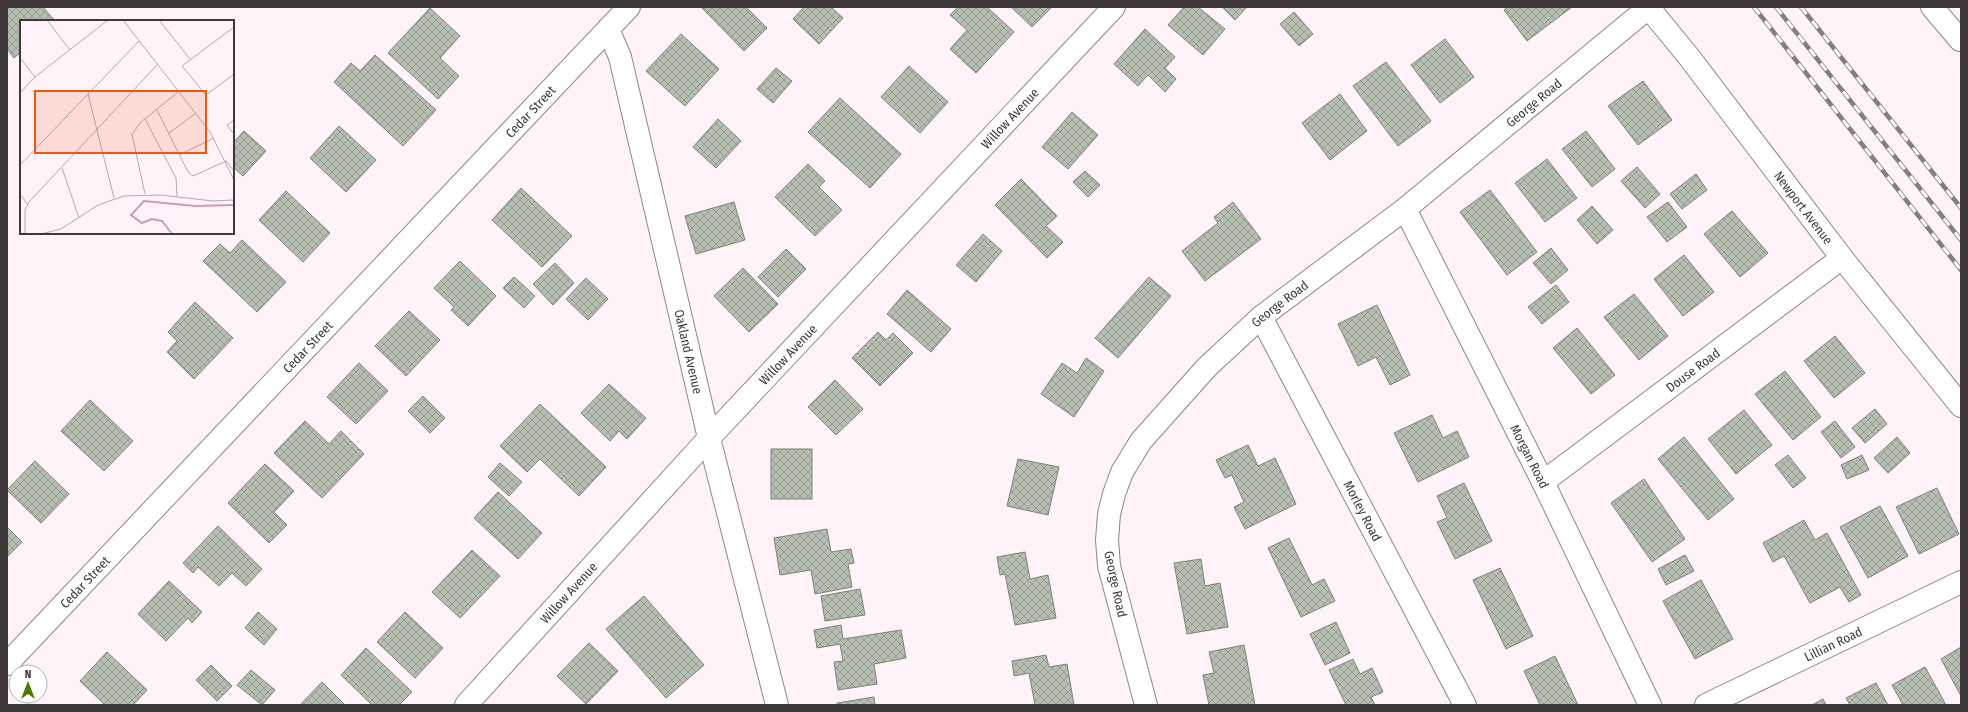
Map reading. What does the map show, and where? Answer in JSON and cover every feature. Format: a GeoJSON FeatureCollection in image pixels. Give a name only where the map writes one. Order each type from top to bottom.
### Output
{"type":"FeatureCollection","features":[{"type":"Feature","properties":{"kind":"street"},"geometry":{"type":"LineString","coordinates":[[608,29],[629,7]]}},
{"type":"Feature","properties":{"kind":"street","name":"Willow Avenue"},"geometry":{"type":"LineString","coordinates":[[466,705],[709,438],[1114,7]]}},
{"type":"Feature","properties":{"kind":"street","name":"George Road"},"geometry":{"type":"LineString","coordinates":[[1146,705],[1109,566],[1107,540],[1109,514],[1114,494],[1122,472],[1141,441],[1207,367],[1261,317],[1405,209],[1648,7]]}},
{"type":"Feature","properties":{"kind":"street","name":"Newport Avenue"},"geometry":{"type":"LineString","coordinates":[[1648,7],[1689,57],[1842,258],[1961,406]]}},
{"type":"Feature","properties":{"kind":"street"},"geometry":{"type":"LineString","coordinates":[[1932,7],[1960,40],[1961,39]]}},
{"type":"Feature","properties":{"kind":"street","name":"Oakland Avenue"},"geometry":{"type":"LineString","coordinates":[[608,29],[620,57],[709,438],[777,705]]}},
{"type":"Feature","properties":{"kind":"street","name":"Cedar Street"},"geometry":{"type":"LineString","coordinates":[[7,664],[608,29]]}},
{"type":"Feature","properties":{"kind":"street","name":"Morgan Road"},"geometry":{"type":"LineString","coordinates":[[1405,209],[1543,482],[1650,705]]}},
{"type":"Feature","properties":{"kind":"street","name":"Douse Road"},"geometry":{"type":"LineString","coordinates":[[1543,482],[1842,258]]}},
{"type":"Feature","properties":{"kind":"street","name":"Morley Road"},"geometry":{"type":"LineString","coordinates":[[1261,317],[1465,705]]}},
{"type":"Feature","properties":{"kind":"street","name":"Lillian Road"},"geometry":{"type":"LineString","coordinates":[[1706,705],[1961,582]]}},
{"type":"Feature","properties":{"kind":"building"},"geometry":{"type":"Polygon","coordinates":[[[7,7],[43,7],[54,20],[20,20],[20,53],[14,58],[7,49],[7,7]]]}},
{"type":"Feature","properties":{"kind":"building"},"geometry":{"type":"Polygon","coordinates":[[[701,7],[746,7],[767,28],[744,51],[701,7]]]}},
{"type":"Feature","properties":{"kind":"building"},"geometry":{"type":"Polygon","coordinates":[[[804,7],[831,7],[843,18],[819,44],[793,19],[804,7]]]}},
{"type":"Feature","properties":{"kind":"building"},"geometry":{"type":"Polygon","coordinates":[[[958,7],[987,7],[1014,32],[976,73],[950,49],[967,30],[950,15],[958,7]]]}},
{"type":"Feature","properties":{"kind":"building"},"geometry":{"type":"Polygon","coordinates":[[[1011,7],[1052,7],[1032,27],[1011,7]]]}},
{"type":"Feature","properties":{"kind":"building"},"geometry":{"type":"Polygon","coordinates":[[[1184,7],[1198,7],[1225,29],[1203,55],[1168,25],[1184,7]]]}},
{"type":"Feature","properties":{"kind":"building"},"geometry":{"type":"Polygon","coordinates":[[[1222,7],[1247,7],[1235,20],[1222,7]]]}},
{"type":"Feature","properties":{"kind":"building"},"geometry":{"type":"Polygon","coordinates":[[[1508,7],[1572,7],[1527,41],[1504,10],[1508,7]]]}},
{"type":"Feature","properties":{"kind":"building"},"geometry":{"type":"Polygon","coordinates":[[[430,8],[460,36],[440,58],[459,76],[438,99],[388,53],[430,8]]]}},
{"type":"Feature","properties":{"kind":"building"},"geometry":{"type":"Polygon","coordinates":[[[1294,12],[1313,34],[1299,46],[1280,24],[1294,12]]]}},
{"type":"Feature","properties":{"kind":"building"},"geometry":{"type":"Polygon","coordinates":[[[1145,29],[1175,57],[1165,68],[1176,79],[1165,92],[1148,75],[1138,86],[1114,64],[1145,29]]]}},
{"type":"Feature","properties":{"kind":"building"},"geometry":{"type":"Polygon","coordinates":[[[681,34],[719,69],[685,106],[646,71],[681,34]]]}},
{"type":"Feature","properties":{"kind":"building"},"geometry":{"type":"Polygon","coordinates":[[[1445,39],[1474,77],[1440,103],[1411,65],[1445,39]]]}},
{"type":"Feature","properties":{"kind":"building"},"geometry":{"type":"Polygon","coordinates":[[[375,55],[436,110],[403,146],[334,82],[351,63],[360,71],[375,55]]]}},
{"type":"Feature","properties":{"kind":"building"},"geometry":{"type":"Polygon","coordinates":[[[1386,62],[1431,121],[1398,146],[1353,86],[1386,62]]]}},
{"type":"Feature","properties":{"kind":"building"},"geometry":{"type":"Polygon","coordinates":[[[909,66],[948,102],[920,133],[881,97],[909,66]]]}},
{"type":"Feature","properties":{"kind":"building"},"geometry":{"type":"Polygon","coordinates":[[[776,68],[792,81],[773,103],[757,89],[776,68]]]}},
{"type":"Feature","properties":{"kind":"building"},"geometry":{"type":"Polygon","coordinates":[[[1643,81],[1672,120],[1638,145],[1608,106],[1643,81]]]}},
{"type":"Feature","properties":{"kind":"building"},"geometry":{"type":"Polygon","coordinates":[[[1340,94],[1367,131],[1330,160],[1302,123],[1340,94]]]}},
{"type":"Feature","properties":{"kind":"building"},"geometry":{"type":"Polygon","coordinates":[[[840,98],[901,154],[870,188],[808,132],[840,98]]]}},
{"type":"Feature","properties":{"kind":"building"},"geometry":{"type":"Polygon","coordinates":[[[1072,112],[1098,135],[1068,169],[1042,147],[1072,112]]]}},
{"type":"Feature","properties":{"kind":"building"},"geometry":{"type":"Polygon","coordinates":[[[718,119],[741,141],[716,168],[693,147],[718,119]]]}},
{"type":"Feature","properties":{"kind":"building"},"geometry":{"type":"Polygon","coordinates":[[[339,126],[376,160],[346,192],[310,158],[339,126]]]}},
{"type":"Feature","properties":{"kind":"building"},"geometry":{"type":"Polygon","coordinates":[[[244,131],[266,151],[243,176],[234,168],[234,142],[244,131]]]}},
{"type":"Feature","properties":{"kind":"building"},"geometry":{"type":"Polygon","coordinates":[[[1586,131],[1615,169],[1592,187],[1562,149],[1586,131]]]}},
{"type":"Feature","properties":{"kind":"building"},"geometry":{"type":"Polygon","coordinates":[[[1547,159],[1577,198],[1545,222],[1515,183],[1547,159]]]}},
{"type":"Feature","properties":{"kind":"building"},"geometry":{"type":"Polygon","coordinates":[[[808,164],[825,181],[819,187],[842,210],[815,236],[775,197],[808,164]]]}},
{"type":"Feature","properties":{"kind":"building"},"geometry":{"type":"Polygon","coordinates":[[[1637,167],[1660,194],[1645,208],[1621,181],[1637,167]]]}},
{"type":"Feature","properties":{"kind":"building"},"geometry":{"type":"Polygon","coordinates":[[[1085,171],[1100,185],[1088,197],[1073,182],[1085,171]]]}},
{"type":"Feature","properties":{"kind":"building"},"geometry":{"type":"Polygon","coordinates":[[[1696,174],[1707,190],[1682,209],[1670,194],[1696,174]]]}},
{"type":"Feature","properties":{"kind":"building"},"geometry":{"type":"Polygon","coordinates":[[[1021,179],[1057,216],[1046,226],[1063,242],[1047,258],[995,205],[1021,179]]]}},
{"type":"Feature","properties":{"kind":"building"},"geometry":{"type":"Polygon","coordinates":[[[521,188],[572,236],[542,267],[492,220],[521,188]]]}},
{"type":"Feature","properties":{"kind":"building"},"geometry":{"type":"Polygon","coordinates":[[[1490,190],[1537,252],[1507,275],[1460,212],[1490,190]]]}},
{"type":"Feature","properties":{"kind":"building"},"geometry":{"type":"Polygon","coordinates":[[[286,191],[330,233],[303,262],[259,220],[286,191]]]}},
{"type":"Feature","properties":{"kind":"building"},"geometry":{"type":"Polygon","coordinates":[[[734,202],[745,240],[696,254],[685,216],[734,202]]]}},
{"type":"Feature","properties":{"kind":"building"},"geometry":{"type":"Polygon","coordinates":[[[1233,202],[1261,239],[1205,281],[1182,251],[1218,223],[1214,217],[1233,202]]]}},
{"type":"Feature","properties":{"kind":"building"},"geometry":{"type":"Polygon","coordinates":[[[1668,202],[1687,227],[1667,242],[1647,217],[1668,202]]]}},
{"type":"Feature","properties":{"kind":"building"},"geometry":{"type":"Polygon","coordinates":[[[1592,206],[1613,230],[1597,244],[1577,220],[1592,206]]]}},
{"type":"Feature","properties":{"kind":"building"},"geometry":{"type":"Polygon","coordinates":[[[1732,211],[1768,253],[1740,277],[1704,234],[1732,211]]]}},
{"type":"Feature","properties":{"kind":"building"},"geometry":{"type":"Polygon","coordinates":[[[983,234],[1002,251],[976,282],[956,265],[983,234]]]}},
{"type":"Feature","properties":{"kind":"building"},"geometry":{"type":"Polygon","coordinates":[[[242,240],[286,282],[257,312],[203,261],[220,244],[230,253],[242,240]]]}},
{"type":"Feature","properties":{"kind":"building"},"geometry":{"type":"Polygon","coordinates":[[[1551,248],[1568,270],[1551,284],[1533,263],[1551,248]]]}},
{"type":"Feature","properties":{"kind":"building"},"geometry":{"type":"Polygon","coordinates":[[[786,249],[806,269],[778,297],[758,277],[786,249]]]}},
{"type":"Feature","properties":{"kind":"building"},"geometry":{"type":"Polygon","coordinates":[[[1684,255],[1714,292],[1683,316],[1654,279],[1684,255]]]}},
{"type":"Feature","properties":{"kind":"building"},"geometry":{"type":"Polygon","coordinates":[[[460,261],[496,296],[468,326],[451,310],[454,307],[434,288],[460,261]]]}},
{"type":"Feature","properties":{"kind":"building"},"geometry":{"type":"Polygon","coordinates":[[[555,263],[574,283],[553,305],[533,284],[555,263]]]}},
{"type":"Feature","properties":{"kind":"building"},"geometry":{"type":"Polygon","coordinates":[[[743,268],[778,304],[749,332],[714,296],[743,268]]]}},
{"type":"Feature","properties":{"kind":"building"},"geometry":{"type":"Polygon","coordinates":[[[514,277],[535,296],[524,308],[503,288],[514,277]]]}},
{"type":"Feature","properties":{"kind":"building"},"geometry":{"type":"Polygon","coordinates":[[[1149,277],[1171,296],[1118,358],[1095,338],[1149,277]]]}},
{"type":"Feature","properties":{"kind":"building"},"geometry":{"type":"Polygon","coordinates":[[[586,278],[608,299],[588,320],[566,299],[586,278]]]}},
{"type":"Feature","properties":{"kind":"building"},"geometry":{"type":"Polygon","coordinates":[[[1556,285],[1569,302],[1542,324],[1528,307],[1556,285]]]}},
{"type":"Feature","properties":{"kind":"building"},"geometry":{"type":"Polygon","coordinates":[[[907,290],[951,329],[931,352],[887,314],[907,290]]]}},
{"type":"Feature","properties":{"kind":"building"},"geometry":{"type":"Polygon","coordinates":[[[1634,294],[1668,336],[1639,360],[1604,317],[1634,294]]]}},
{"type":"Feature","properties":{"kind":"building"},"geometry":{"type":"Polygon","coordinates":[[[195,302],[233,338],[194,379],[167,352],[177,341],[168,332],[195,302]]]}},
{"type":"Feature","properties":{"kind":"building"},"geometry":{"type":"Polygon","coordinates":[[[1377,305],[1410,375],[1390,385],[1376,357],[1358,366],[1338,324],[1377,305]]]}},
{"type":"Feature","properties":{"kind":"building"},"geometry":{"type":"Polygon","coordinates":[[[409,311],[440,340],[406,376],[375,346],[409,311]]]}},
{"type":"Feature","properties":{"kind":"building"},"geometry":{"type":"Polygon","coordinates":[[[1577,328],[1615,375],[1591,394],[1553,348],[1577,328]]]}},
{"type":"Feature","properties":{"kind":"building"},"geometry":{"type":"Polygon","coordinates":[[[878,332],[886,340],[893,333],[913,353],[880,386],[852,358],[878,332]]]}},
{"type":"Feature","properties":{"kind":"building"},"geometry":{"type":"Polygon","coordinates":[[[1835,336],[1865,373],[1834,398],[1804,361],[1835,336]]]}},
{"type":"Feature","properties":{"kind":"building"},"geometry":{"type":"Polygon","coordinates":[[[1086,358],[1104,371],[1074,417],[1041,394],[1062,363],[1077,373],[1086,358]]]}},
{"type":"Feature","properties":{"kind":"building"},"geometry":{"type":"Polygon","coordinates":[[[359,363],[388,391],[356,424],[327,397],[359,363]]]}},
{"type":"Feature","properties":{"kind":"building"},"geometry":{"type":"Polygon","coordinates":[[[1785,371],[1821,417],[1793,440],[1755,394],[1785,371]]]}},
{"type":"Feature","properties":{"kind":"building"},"geometry":{"type":"Polygon","coordinates":[[[835,380],[863,409],[836,435],[808,407],[835,380]]]}},
{"type":"Feature","properties":{"kind":"building"},"geometry":{"type":"Polygon","coordinates":[[[609,384],[646,418],[627,439],[619,431],[610,441],[581,413],[609,384]]]}},
{"type":"Feature","properties":{"kind":"building"},"geometry":{"type":"Polygon","coordinates":[[[423,396],[445,418],[430,433],[408,411],[423,396]]]}},
{"type":"Feature","properties":{"kind":"building"},"geometry":{"type":"Polygon","coordinates":[[[90,400],[133,441],[104,471],[61,431],[90,400]]]}},
{"type":"Feature","properties":{"kind":"building"},"geometry":{"type":"Polygon","coordinates":[[[540,404],[606,467],[579,496],[540,459],[527,472],[500,446],[540,404]]]}},
{"type":"Feature","properties":{"kind":"building"},"geometry":{"type":"Polygon","coordinates":[[[1875,409],[1887,424],[1865,443],[1852,428],[1875,409]]]}},
{"type":"Feature","properties":{"kind":"building"},"geometry":{"type":"Polygon","coordinates":[[[1744,410],[1772,445],[1736,474],[1708,439],[1744,410]]]}},
{"type":"Feature","properties":{"kind":"building"},"geometry":{"type":"Polygon","coordinates":[[[1432,415],[1443,438],[1457,431],[1469,457],[1418,482],[1394,433],[1432,415]]]}},
{"type":"Feature","properties":{"kind":"building"},"geometry":{"type":"Polygon","coordinates":[[[305,421],[329,444],[341,431],[364,454],[322,498],[274,453],[305,421]]]}},
{"type":"Feature","properties":{"kind":"building"},"geometry":{"type":"Polygon","coordinates":[[[1835,421],[1855,447],[1841,458],[1821,432],[1835,421]]]}},
{"type":"Feature","properties":{"kind":"building"},"geometry":{"type":"Polygon","coordinates":[[[1684,437],[1734,499],[1708,520],[1658,459],[1684,437]]]}},
{"type":"Feature","properties":{"kind":"building"},"geometry":{"type":"Polygon","coordinates":[[[1897,437],[1910,453],[1888,473],[1874,458],[1897,437]]]}},
{"type":"Feature","properties":{"kind":"building"},"geometry":{"type":"Polygon","coordinates":[[[1248,445],[1258,466],[1275,458],[1296,504],[1245,529],[1234,507],[1244,502],[1232,475],[1225,478],[1216,460],[1248,445]]]}},
{"type":"Feature","properties":{"kind":"building"},"geometry":{"type":"Polygon","coordinates":[[[771,449],[812,449],[812,499],[771,499],[771,449]]]}},
{"type":"Feature","properties":{"kind":"building"},"geometry":{"type":"Polygon","coordinates":[[[1788,455],[1806,478],[1793,488],[1775,465],[1788,455]]]}},
{"type":"Feature","properties":{"kind":"building"},"geometry":{"type":"Polygon","coordinates":[[[1862,455],[1869,470],[1847,479],[1841,465],[1862,455]]]}},
{"type":"Feature","properties":{"kind":"building"},"geometry":{"type":"Polygon","coordinates":[[[1018,459],[1059,467],[1048,515],[1007,506],[1018,459]]]}},
{"type":"Feature","properties":{"kind":"building"},"geometry":{"type":"Polygon","coordinates":[[[35,461],[69,494],[41,523],[7,490],[35,461]]]}},
{"type":"Feature","properties":{"kind":"building"},"geometry":{"type":"Polygon","coordinates":[[[500,463],[522,482],[509,496],[488,477],[500,463]]]}},
{"type":"Feature","properties":{"kind":"building"},"geometry":{"type":"Polygon","coordinates":[[[265,464],[294,491],[274,512],[287,525],[269,543],[228,503],[265,464]]]}},
{"type":"Feature","properties":{"kind":"building"},"geometry":{"type":"Polygon","coordinates":[[[1644,479],[1685,539],[1652,562],[1611,503],[1644,479]]]}},
{"type":"Feature","properties":{"kind":"building"},"geometry":{"type":"Polygon","coordinates":[[[1464,483],[1492,541],[1455,559],[1437,522],[1447,518],[1437,496],[1464,483]]]}},
{"type":"Feature","properties":{"kind":"building"},"geometry":{"type":"Polygon","coordinates":[[[1937,488],[1959,534],[1919,554],[1896,507],[1937,488]]]}},
{"type":"Feature","properties":{"kind":"building"},"geometry":{"type":"Polygon","coordinates":[[[498,492],[542,533],[518,559],[474,518],[498,492]]]}},
{"type":"Feature","properties":{"kind":"building"},"geometry":{"type":"Polygon","coordinates":[[[1880,506],[1908,556],[1868,578],[1840,527],[1880,506]]]}},
{"type":"Feature","properties":{"kind":"building"},"geometry":{"type":"Polygon","coordinates":[[[1804,520],[1815,540],[1827,533],[1861,595],[1849,602],[1840,587],[1810,603],[1784,556],[1773,562],[1763,543],[1804,520]]]}},
{"type":"Feature","properties":{"kind":"building"},"geometry":{"type":"Polygon","coordinates":[[[218,526],[262,569],[246,586],[232,573],[219,586],[198,567],[193,573],[183,563],[218,526]]]}},
{"type":"Feature","properties":{"kind":"building"},"geometry":{"type":"Polygon","coordinates":[[[7,527],[22,542],[7,557],[7,527]]]}},
{"type":"Feature","properties":{"kind":"building"},"geometry":{"type":"Polygon","coordinates":[[[827,529],[831,552],[851,549],[854,563],[848,564],[852,587],[815,594],[811,570],[780,575],[774,538],[827,529]]]}},
{"type":"Feature","properties":{"kind":"building"},"geometry":{"type":"Polygon","coordinates":[[[1289,538],[1312,585],[1324,579],[1335,601],[1301,617],[1268,548],[1289,538]]]}},
{"type":"Feature","properties":{"kind":"building"},"geometry":{"type":"Polygon","coordinates":[[[472,550],[500,576],[460,618],[432,592],[472,550]]]}},
{"type":"Feature","properties":{"kind":"building"},"geometry":{"type":"Polygon","coordinates":[[[1025,552],[1030,579],[1048,575],[1056,618],[1015,625],[1005,574],[1000,575],[997,557],[1025,552]]]}},
{"type":"Feature","properties":{"kind":"building"},"geometry":{"type":"Polygon","coordinates":[[[1685,555],[1694,571],[1666,585],[1658,569],[1685,555]]]}},
{"type":"Feature","properties":{"kind":"building"},"geometry":{"type":"Polygon","coordinates":[[[1201,559],[1205,586],[1220,583],[1228,627],[1187,634],[1174,563],[1201,559]]]}},
{"type":"Feature","properties":{"kind":"building"},"geometry":{"type":"Polygon","coordinates":[[[1500,568],[1533,636],[1506,649],[1473,580],[1500,568]]]}},
{"type":"Feature","properties":{"kind":"building"},"geometry":{"type":"Polygon","coordinates":[[[1701,580],[1733,639],[1695,659],[1663,601],[1701,580]]]}},
{"type":"Feature","properties":{"kind":"building"},"geometry":{"type":"Polygon","coordinates":[[[169,581],[202,612],[192,623],[188,618],[166,641],[138,614],[169,581]]]}},
{"type":"Feature","properties":{"kind":"building"},"geometry":{"type":"Polygon","coordinates":[[[860,589],[865,615],[825,621],[821,596],[860,589]]]}},
{"type":"Feature","properties":{"kind":"building"},"geometry":{"type":"Polygon","coordinates":[[[644,596],[704,665],[666,698],[606,629],[644,596]]]}},
{"type":"Feature","properties":{"kind":"building"},"geometry":{"type":"Polygon","coordinates":[[[258,612],[277,629],[264,645],[245,628],[258,612]]]}},
{"type":"Feature","properties":{"kind":"building"},"geometry":{"type":"Polygon","coordinates":[[[405,612],[443,648],[415,678],[377,642],[405,612]]]}},
{"type":"Feature","properties":{"kind":"building"},"geometry":{"type":"Polygon","coordinates":[[[1336,622],[1350,653],[1325,665],[1310,634],[1336,622]]]}},
{"type":"Feature","properties":{"kind":"building"},"geometry":{"type":"Polygon","coordinates":[[[841,625],[843,639],[901,630],[906,658],[874,664],[877,684],[838,690],[834,662],[843,661],[840,644],[817,648],[814,630],[841,625]]]}},
{"type":"Feature","properties":{"kind":"building"},"geometry":{"type":"Polygon","coordinates":[[[589,643],[618,671],[586,704],[557,676],[589,643]]]}},
{"type":"Feature","properties":{"kind":"building"},"geometry":{"type":"Polygon","coordinates":[[[1244,645],[1255,705],[1209,705],[1203,675],[1214,673],[1209,652],[1244,645]]]}},
{"type":"Feature","properties":{"kind":"building"},"geometry":{"type":"Polygon","coordinates":[[[1961,647],[1961,696],[1941,659],[1961,647]]]}},
{"type":"Feature","properties":{"kind":"building"},"geometry":{"type":"Polygon","coordinates":[[[366,648],[412,692],[399,705],[372,705],[341,675],[366,648]]]}},
{"type":"Feature","properties":{"kind":"building"},"geometry":{"type":"Polygon","coordinates":[[[107,652],[147,690],[133,705],[105,705],[80,681],[107,652]]]}},
{"type":"Feature","properties":{"kind":"building"},"geometry":{"type":"Polygon","coordinates":[[[1046,655],[1049,667],[1067,664],[1074,705],[1035,705],[1029,673],[1014,676],[1012,661],[1046,655]]]}},
{"type":"Feature","properties":{"kind":"building"},"geometry":{"type":"Polygon","coordinates":[[[1555,656],[1578,705],[1540,705],[1524,671],[1555,656]]]}},
{"type":"Feature","properties":{"kind":"building"},"geometry":{"type":"Polygon","coordinates":[[[1353,659],[1360,674],[1372,668],[1383,692],[1371,697],[1375,705],[1346,705],[1329,670],[1353,659]]]}},
{"type":"Feature","properties":{"kind":"building"},"geometry":{"type":"Polygon","coordinates":[[[211,665],[232,686],[217,701],[196,680],[211,665]]]}},
{"type":"Feature","properties":{"kind":"building"},"geometry":{"type":"Polygon","coordinates":[[[1925,667],[1946,705],[1903,705],[1892,685],[1925,667]]]}},
{"type":"Feature","properties":{"kind":"building"},"geometry":{"type":"Polygon","coordinates":[[[251,670],[275,690],[262,705],[237,685],[251,670]]]}},
{"type":"Feature","properties":{"kind":"building"},"geometry":{"type":"Polygon","coordinates":[[[322,682],[345,705],[300,705],[322,682]]]}},
{"type":"Feature","properties":{"kind":"building"},"geometry":{"type":"Polygon","coordinates":[[[1876,683],[1888,705],[1850,705],[1846,698],[1876,683]]]}},
{"type":"Feature","properties":{"kind":"building"},"geometry":{"type":"Polygon","coordinates":[[[874,697],[875,705],[837,705],[837,703],[874,697]]]}},
{"type":"Feature","properties":{"kind":"building"},"geometry":{"type":"Polygon","coordinates":[[[1823,699],[1826,705],[1812,705],[1823,699]]]}},
{"type":"Feature","properties":{"kind":"railway"},"geometry":{"type":"LineString","coordinates":[[1754,7],[1961,270]]}},
{"type":"Feature","properties":{"kind":"railway"},"geometry":{"type":"LineString","coordinates":[[1776,7],[1961,240]]}},
{"type":"Feature","properties":{"kind":"railway"},"geometry":{"type":"LineString","coordinates":[[1801,7],[1961,208]]}}]}
